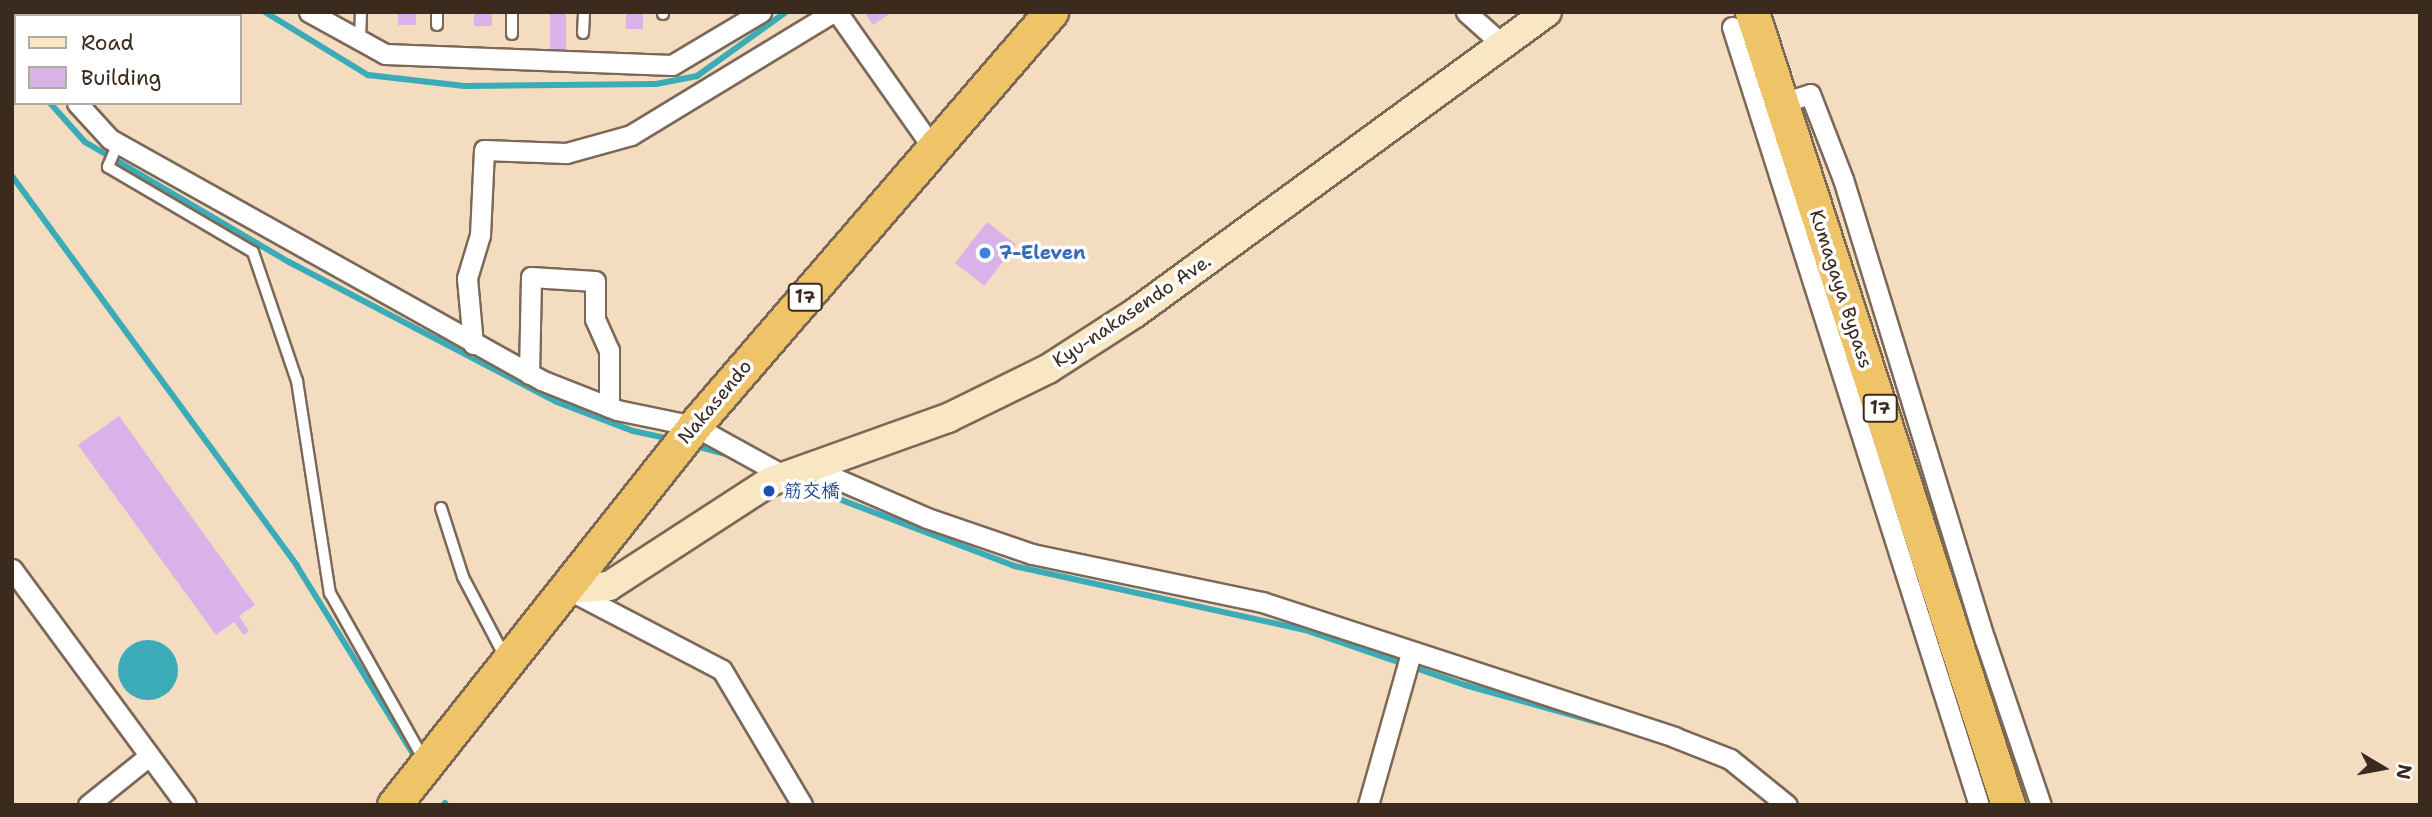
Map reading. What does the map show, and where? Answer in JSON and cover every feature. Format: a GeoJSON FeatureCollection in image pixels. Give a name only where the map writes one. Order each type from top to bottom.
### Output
{"type":"FeatureCollection","features":[{"type":"Feature","properties":{"kind":"highway","name":"Nakasendo"},"geometry":{"type":"LineString","coordinates":[[394,805],[509,664],[694,426],[1051,12]]}},
{"type":"Feature","properties":{"kind":"highway","name":"Kumagaya Bypass"},"geometry":{"type":"LineString","coordinates":[[1742,20],[1781,103],[1801,205],[1971,733],[2008,805]]}},
{"type":"Feature","properties":{"kind":"main road","name":"Kyu-nakasendo Ave."},"geometry":{"type":"LineString","coordinates":[[567,589],[609,586],[794,470],[948,418],[1083,348],[1547,12]]}},
{"type":"Feature","properties":{"kind":"street"},"geometry":{"type":"LineString","coordinates":[[309,12],[385,54],[672,65],[761,12]]}},
{"type":"Feature","properties":{"kind":"street"},"geometry":{"type":"LineString","coordinates":[[473,344],[467,278],[480,235],[484,149],[566,153],[631,135],[835,12],[933,148]]}},
{"type":"Feature","properties":{"kind":"street"},"geometry":{"type":"LineString","coordinates":[[1466,12],[1503,45]]}},
{"type":"Feature","properties":{"kind":"street"},"geometry":{"type":"LineString","coordinates":[[1742,20],[1801,205]]}},
{"type":"Feature","properties":{"kind":"street"},"geometry":{"type":"LineString","coordinates":[[1781,103],[1810,94],[1843,179],[1980,627],[2041,805]]}},
{"type":"Feature","properties":{"kind":"street"},"geometry":{"type":"LineString","coordinates":[[79,105],[118,143],[473,344],[529,374],[609,407],[694,426],[794,470],[1032,554],[1262,602],[1730,759],[1787,805]]}},
{"type":"Feature","properties":{"kind":"street"},"geometry":{"type":"LineString","coordinates":[[529,374],[531,277],[595,281],[595,319],[609,350],[609,407]]}},
{"type":"Feature","properties":{"kind":"street"},"geometry":{"type":"LineString","coordinates":[[12,569],[186,805]]}},
{"type":"Feature","properties":{"kind":"street"},"geometry":{"type":"LineString","coordinates":[[567,589],[722,670],[802,805]]}},
{"type":"Feature","properties":{"kind":"street"},"geometry":{"type":"LineString","coordinates":[[1368,805],[1394,725],[1411,653]]}},
{"type":"Feature","properties":{"kind":"street"},"geometry":{"type":"LineString","coordinates":[[1971,733],[1979,805]]}},
{"type":"Feature","properties":{"kind":"street"},"geometry":{"type":"LineString","coordinates":[[88,805],[149,756]]}},
{"type":"Feature","properties":{"kind":"lane"},"geometry":{"type":"LineString","coordinates":[[360,40],[361,12]]}},
{"type":"Feature","properties":{"kind":"lane"},"geometry":{"type":"LineString","coordinates":[[437,12],[437,25]]}},
{"type":"Feature","properties":{"kind":"lane"},"geometry":{"type":"LineString","coordinates":[[512,12],[512,34]]}},
{"type":"Feature","properties":{"kind":"lane"},"geometry":{"type":"LineString","coordinates":[[583,33],[584,12]]}},
{"type":"Feature","properties":{"kind":"lane"},"geometry":{"type":"LineString","coordinates":[[118,143],[108,167],[253,251],[296,381],[330,593],[428,766]]}},
{"type":"Feature","properties":{"kind":"lane"},"geometry":{"type":"LineString","coordinates":[[441,508],[463,577],[509,664]]}},
{"type":"Feature","properties":{"kind":"water"},"geometry":{"type":"Polygon","coordinates":[[[148,640],[169,649],[178,670],[169,691],[148,700],[127,691],[118,670],[127,649],[148,640]]]}},
{"type":"Feature","properties":{"kind":"building"},"geometry":{"type":"Polygon","coordinates":[[[398,12],[416,12],[416,25],[398,25],[398,12]]]}},
{"type":"Feature","properties":{"kind":"building"},"geometry":{"type":"Polygon","coordinates":[[[474,12],[492,12],[492,26],[474,26],[474,12]]]}},
{"type":"Feature","properties":{"kind":"building"},"geometry":{"type":"Polygon","coordinates":[[[550,12],[566,12],[566,53],[550,53],[550,12]]]}},
{"type":"Feature","properties":{"kind":"building"},"geometry":{"type":"Polygon","coordinates":[[[626,12],[643,12],[643,29],[626,29],[626,12]]]}},
{"type":"Feature","properties":{"kind":"building"},"geometry":{"type":"Polygon","coordinates":[[[864,12],[892,12],[873,25],[864,12]]]}},
{"type":"Feature","properties":{"kind":"building","name":"7-Eleven"},"geometry":{"type":"Polygon","coordinates":[[[987,222],[1016,245],[984,286],[955,263],[987,222]]]}},
{"type":"Feature","properties":{"kind":"building"},"geometry":{"type":"Polygon","coordinates":[[[119,416],[255,605],[239,616],[249,631],[244,635],[234,622],[216,635],[78,445],[119,416]]]}},
{"type":"Feature","properties":{"kind":"waterway"},"geometry":{"type":"LineString","coordinates":[[265,12],[368,75],[464,86],[656,84],[697,76],[786,12]]}},
{"type":"Feature","properties":{"kind":"waterway"},"geometry":{"type":"LineString","coordinates":[[52,105],[85,142],[289,262],[557,402],[633,431],[671,439]]}},
{"type":"Feature","properties":{"kind":"waterway"},"geometry":{"type":"LineString","coordinates":[[12,176],[297,566],[415,757]]}},
{"type":"Feature","properties":{"kind":"waterway"},"geometry":{"type":"LineString","coordinates":[[692,445],[729,455]]}},
{"type":"Feature","properties":{"kind":"waterway"},"geometry":{"type":"LineString","coordinates":[[797,483],[1014,566],[1305,630],[1465,685],[1600,723]]}},
{"type":"Feature","properties":{"kind":"place","name":"7-Eleven"},"geometry":{"type":"Point","coordinates":[985,253]}},
{"type":"Feature","properties":{"kind":"place","name":"筋交橋"},"geometry":{"type":"Point","coordinates":[769,491]}}]}
